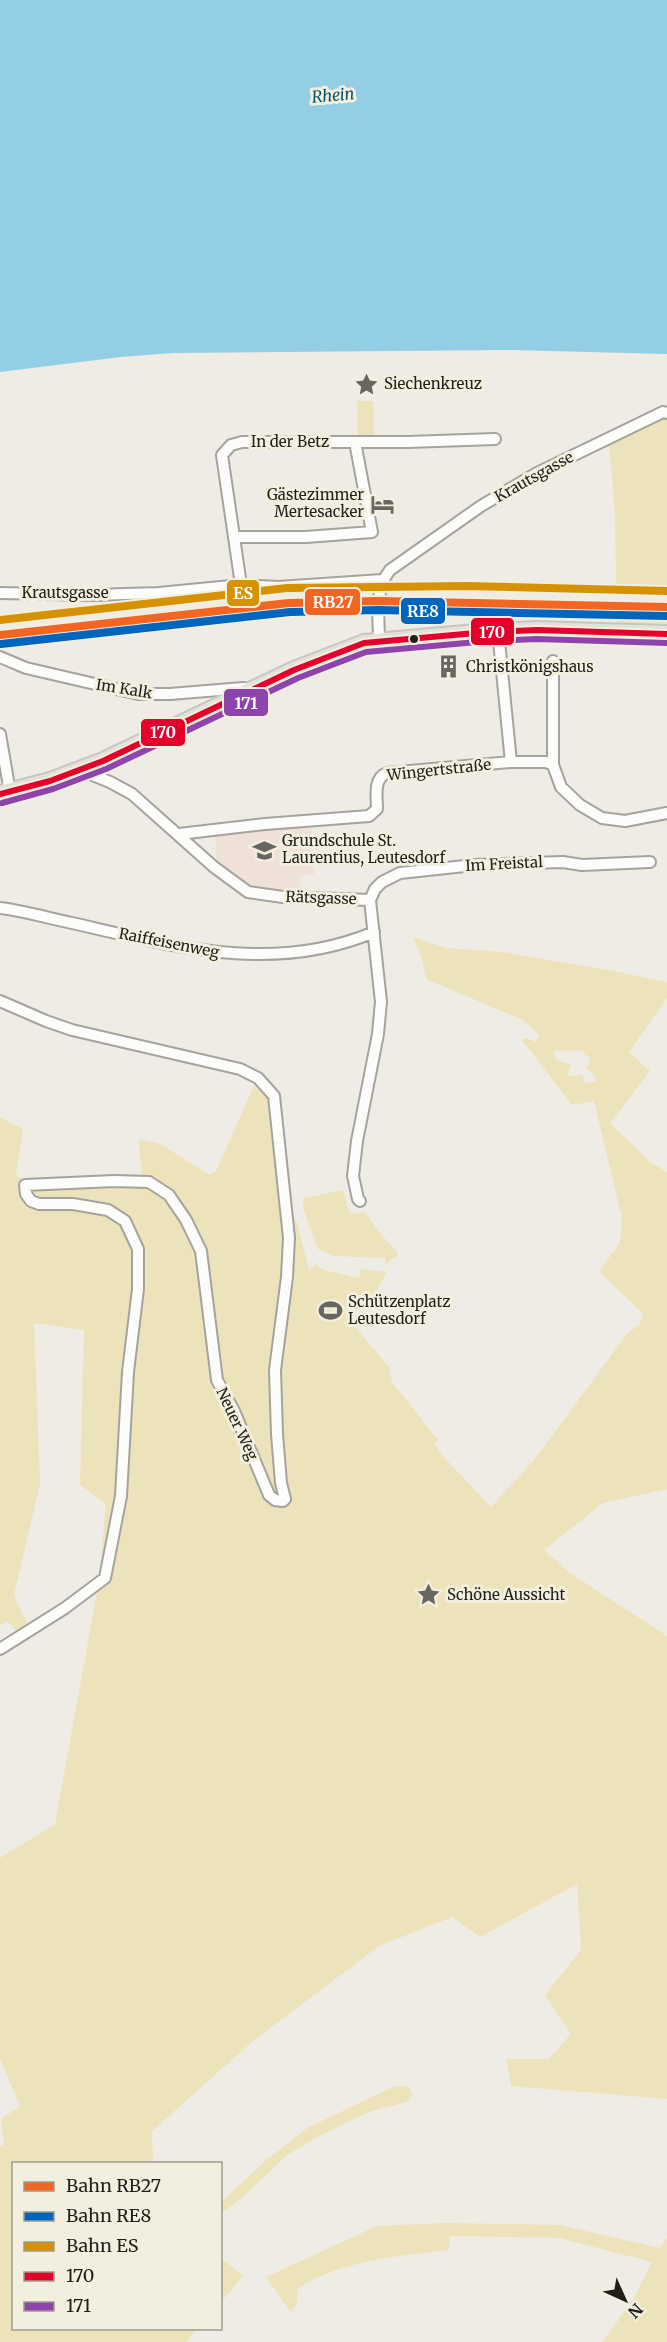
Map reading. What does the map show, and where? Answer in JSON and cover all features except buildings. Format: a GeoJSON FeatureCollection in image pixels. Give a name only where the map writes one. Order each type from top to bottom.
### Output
{"type":"FeatureCollection","features":[{"type":"Feature","properties":{"kind":"main road"},"geometry":{"type":"LineString","coordinates":[[5,793],[34,786],[80,770],[336,652],[379,641],[498,631],[548,630],[667,634]]}},
{"type":"Feature","properties":{"kind":"street","name":"Krautsgasse"},"geometry":{"type":"LineString","coordinates":[[0,593],[137,593],[241,585],[278,587],[382,580],[390,570],[433,539],[537,473],[663,412],[667,413]]}},
{"type":"Feature","properties":{"kind":"street","name":"In der Betz"},"geometry":{"type":"LineString","coordinates":[[241,585],[236,537],[222,454],[231,445],[242,442],[495,439]]}},
{"type":"Feature","properties":{"kind":"street"},"geometry":{"type":"LineString","coordinates":[[236,537],[306,537],[372,532],[355,441]]}},
{"type":"Feature","properties":{"kind":"street"},"geometry":{"type":"LineString","coordinates":[[379,641],[379,595],[382,580]]}},
{"type":"Feature","properties":{"kind":"street"},"geometry":{"type":"LineString","coordinates":[[498,631],[511,762]]}},
{"type":"Feature","properties":{"kind":"street","name":"Im Kalk"},"geometry":{"type":"LineString","coordinates":[[0,657],[26,668],[138,694],[170,694],[243,688],[252,690]]}},
{"type":"Feature","properties":{"kind":"street"},"geometry":{"type":"LineString","coordinates":[[553,661],[553,765],[555,777],[569,796],[602,818],[625,821],[641,820],[667,813]]}},
{"type":"Feature","properties":{"kind":"street"},"geometry":{"type":"LineString","coordinates":[[0,734],[5,793]]}},
{"type":"Feature","properties":{"kind":"street","name":"Wingertstraße"},"geometry":{"type":"LineString","coordinates":[[179,834],[265,824],[363,817],[375,813],[377,809],[378,780],[381,776],[511,762],[546,762],[553,765]]}},
{"type":"Feature","properties":{"kind":"street","name":"Rätsgasse"},"geometry":{"type":"LineString","coordinates":[[80,770],[132,794],[214,867],[248,892],[283,897],[370,900],[381,1002],[378,1034],[366,1087],[353,1176],[360,1201]]}},
{"type":"Feature","properties":{"kind":"street","name":"Im Freistal"},"geometry":{"type":"LineString","coordinates":[[370,900],[375,889],[382,882],[400,873],[474,865],[564,862],[582,865],[650,862]]}},
{"type":"Feature","properties":{"kind":"street","name":"Raiffeisenweg"},"geometry":{"type":"LineString","coordinates":[[0,908],[159,943],[216,953],[296,953],[355,940],[374,932]]}},
{"type":"Feature","properties":{"kind":"street","name":"Neuer Weg"},"geometry":{"type":"LineString","coordinates":[[0,1001],[46,1022],[72,1030],[245,1071],[258,1078],[274,1096],[289,1238],[287,1277],[275,1370],[278,1445],[281,1483],[285,1499],[283,1501],[274,1500],[269,1495],[234,1411],[217,1380],[201,1251],[186,1220],[169,1195],[149,1182],[114,1181],[25,1185],[26,1194],[31,1201],[39,1204],[74,1204],[108,1210],[125,1221],[138,1249],[138,1289],[128,1372],[121,1496],[105,1578],[65,1608],[0,1649]]}},
{"type":"Feature","properties":{"kind":"shaded area"},"geometry":{"type":"Polygon","coordinates":[[[357,401],[373,401],[374,439],[358,439],[357,401]]]}},
{"type":"Feature","properties":{"kind":"shaded area"},"geometry":{"type":"Polygon","coordinates":[[[667,416],[667,586],[616,584],[615,513],[609,444],[667,416]]]}},
{"type":"Feature","properties":{"kind":"shaded area"},"geometry":{"type":"Polygon","coordinates":[[[616,616],[667,616],[667,625],[616,624],[616,616]]]}},
{"type":"Feature","properties":{"kind":"shaded area","name":"Grundschule St. Laurentius, Leutesdorf"},"geometry":{"type":"Polygon","coordinates":[[[311,823],[314,874],[299,876],[301,895],[250,889],[217,865],[215,835],[311,823]]]}},
{"type":"Feature","properties":{"kind":"shaded area"},"geometry":{"type":"Polygon","coordinates":[[[413,937],[446,948],[501,952],[667,982],[667,998],[629,1052],[650,1071],[610,1123],[650,1162],[667,1172],[667,1489],[603,1503],[544,1550],[570,1573],[667,1636],[667,2099],[511,2086],[507,2059],[549,2059],[571,2034],[545,1995],[581,1950],[577,1884],[480,1937],[452,1917],[379,1946],[253,2041],[152,2131],[153,2162],[12,2162],[12,2330],[196,2330],[186,2342],[0,2342],[0,2147],[4,2144],[1,2119],[20,2106],[0,2059],[0,1858],[55,1824],[99,1581],[106,1504],[80,1485],[84,1330],[34,1323],[40,1484],[14,1595],[28,1626],[0,1644],[18,1632],[7,1621],[0,1625],[0,1117],[23,1129],[16,1176],[25,1180],[17,1188],[19,1192],[142,1183],[139,1139],[160,1144],[210,1175],[216,1171],[254,1086],[268,1098],[280,1208],[297,1222],[309,1271],[315,1264],[324,1270],[359,1278],[361,1269],[386,1272],[375,1292],[348,1319],[389,1367],[392,1382],[438,1440],[434,1444],[440,1453],[491,1507],[534,1460],[627,1334],[640,1324],[643,1314],[599,1271],[620,1243],[622,1218],[594,1101],[572,1105],[522,1040],[525,1038],[537,1042],[539,1035],[523,1020],[426,979],[422,958],[413,937]],[[582,1050],[555,1051],[556,1060],[571,1064],[568,1076],[583,1075],[584,1083],[596,1082],[595,1077],[587,1068],[591,1057],[586,1056],[582,1050]]]}},
{"type":"Feature","properties":{"kind":"shaded area"},"geometry":{"type":"Polygon","coordinates":[[[343,1190],[350,1214],[365,1212],[399,1254],[386,1264],[385,1258],[335,1256],[318,1249],[303,1208],[304,1198],[343,1190]]]}},
{"type":"Feature","properties":{"kind":"shaded area"},"geometry":{"type":"Polygon","coordinates":[[[395,2086],[408,2086],[413,2095],[407,2102],[371,2111],[323,2134],[287,2155],[222,2213],[222,2201],[265,2161],[307,2128],[395,2086]]]}},
{"type":"Feature","properties":{"kind":"shaded area"},"geometry":{"type":"Polygon","coordinates":[[[446,2223],[560,2225],[660,2248],[667,2238],[667,2342],[602,2342],[633,2300],[652,2262],[559,2238],[450,2236],[449,2250],[351,2265],[314,2279],[297,2289],[297,2304],[291,2312],[266,2277],[377,2226],[446,2223]]]}},
{"type":"Feature","properties":{"kind":"shaded area"},"geometry":{"type":"Polygon","coordinates":[[[222,2259],[243,2276],[222,2301],[222,2259]]]}},
{"type":"Feature","properties":{"kind":"water","name":"Rhein"},"geometry":{"type":"Polygon","coordinates":[[[0,0],[667,0],[667,354],[510,350],[173,353],[0,372],[0,0]]]}},
{"type":"Feature","properties":{"kind":"rail line","name":"ES"},"geometry":{"type":"LineString","coordinates":[[0,620],[287,588],[468,586],[667,591]]}},
{"type":"Feature","properties":{"kind":"rail line","name":"RB27"},"geometry":{"type":"LineString","coordinates":[[0,635],[289,603],[378,601],[667,607]]}},
{"type":"Feature","properties":{"kind":"rail line","name":"RE8"},"geometry":{"type":"LineString","coordinates":[[1,644],[290,612],[378,610],[667,616]]}},
{"type":"Feature","properties":{"kind":"transit line","name":"170"},"geometry":{"type":"LineString","coordinates":[[0,794],[50,781],[103,761],[294,670],[364,643],[537,630],[667,634]]}},
{"type":"Feature","properties":{"kind":"transit line","name":"171"},"geometry":{"type":"LineString","coordinates":[[2,803],[53,789],[106,769],[298,678],[366,652],[537,639],[667,643]]}},
{"type":"Feature","properties":{"kind":"place","name":"Siechenkreuz"},"geometry":{"type":"Point","coordinates":[366,384]}},
{"type":"Feature","properties":{"kind":"place","name":"Gästezimmer Mertesacker"},"geometry":{"type":"Point","coordinates":[382,504]}},
{"type":"Feature","properties":{"kind":"place","name":"Christkönigshaus"},"geometry":{"type":"Point","coordinates":[448,667]}},
{"type":"Feature","properties":{"kind":"place","name":"Grundschule St. Laurentius, Leutesdorf"},"geometry":{"type":"Point","coordinates":[264,850]}},
{"type":"Feature","properties":{"kind":"place","name":"Schützenplatz Leutesdorf"},"geometry":{"type":"Point","coordinates":[330,1311]}},
{"type":"Feature","properties":{"kind":"place","name":"Schöne Aussicht"},"geometry":{"type":"Point","coordinates":[429,1595]}}]}
